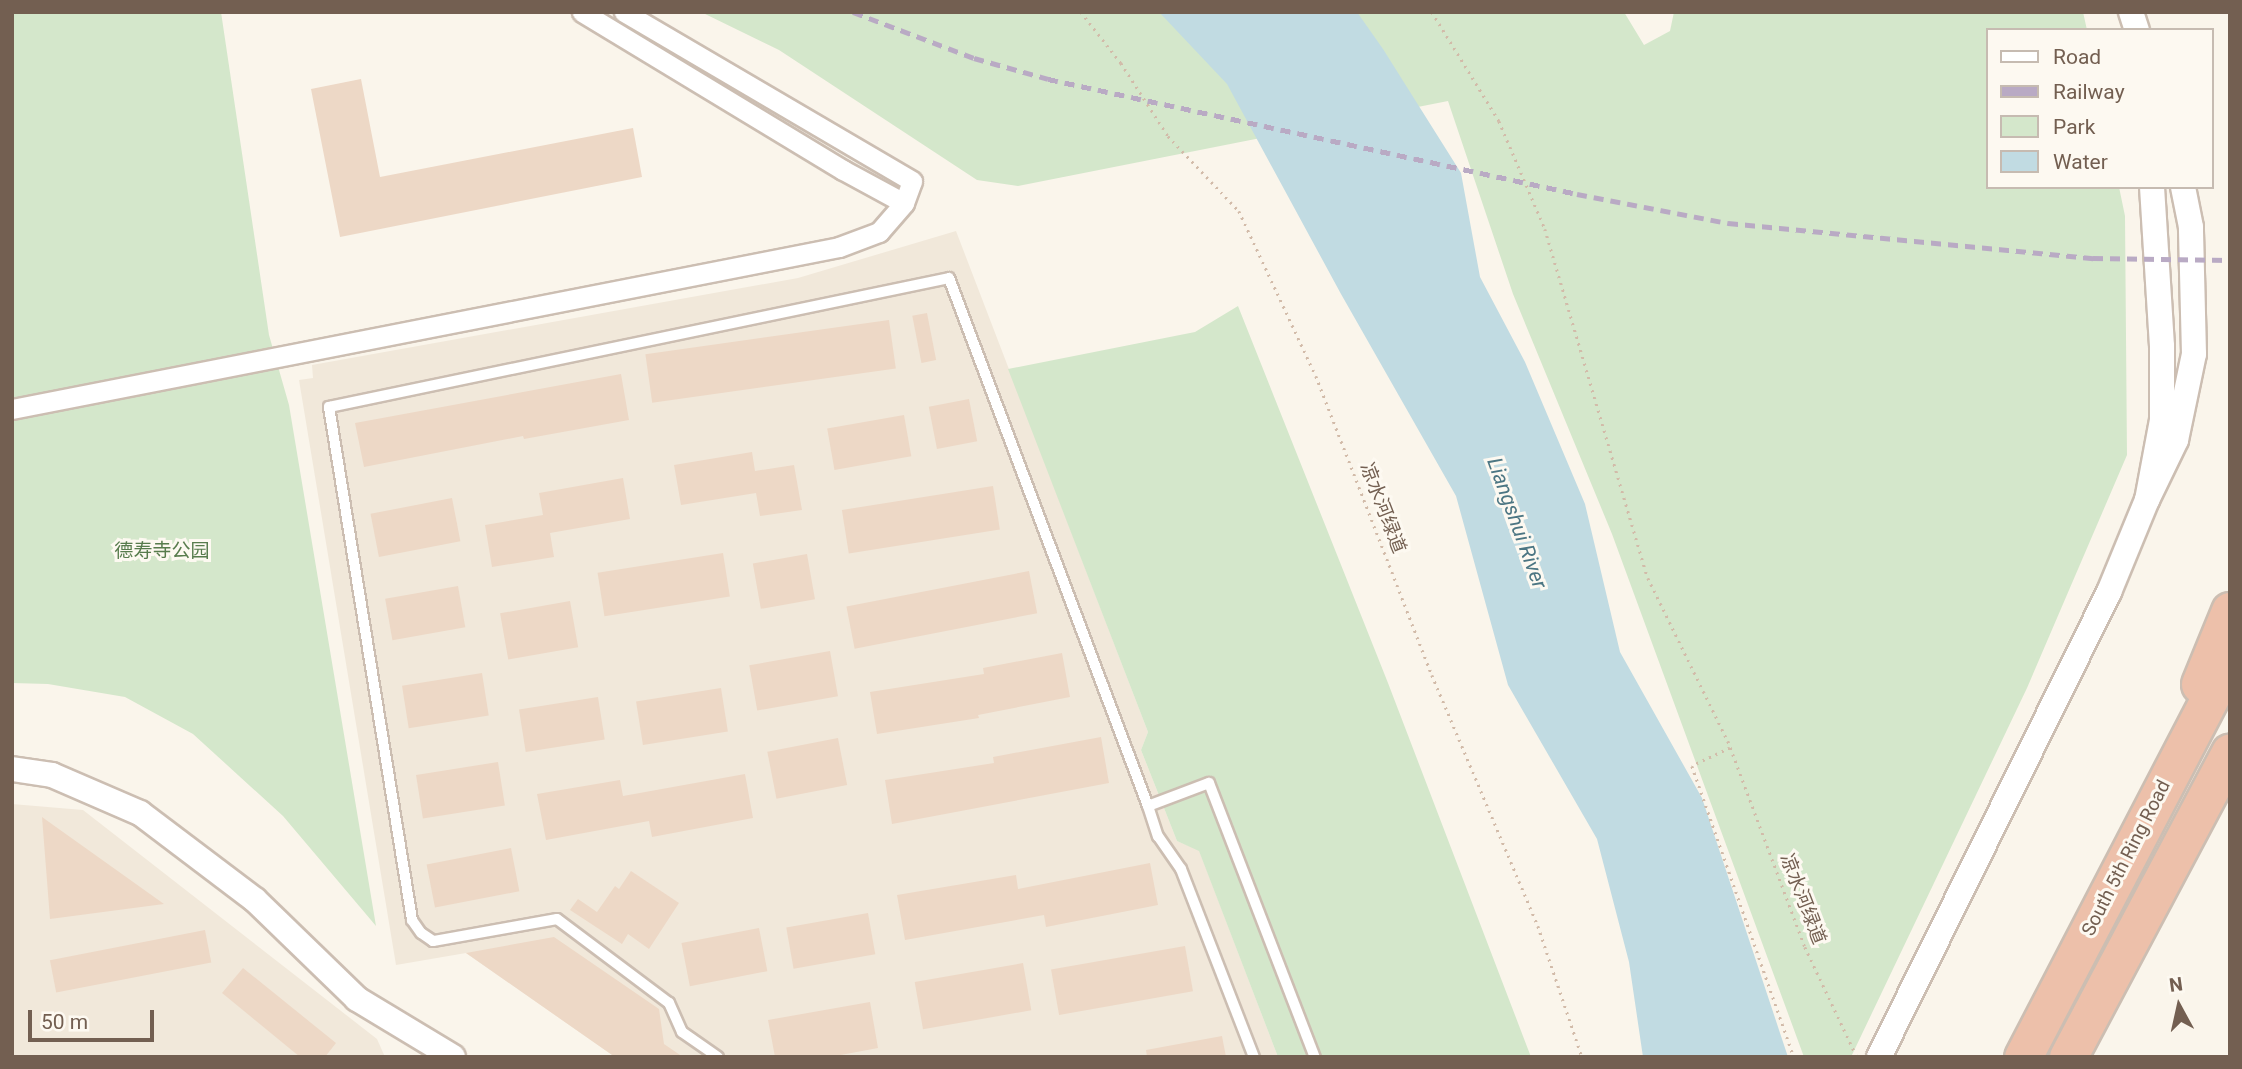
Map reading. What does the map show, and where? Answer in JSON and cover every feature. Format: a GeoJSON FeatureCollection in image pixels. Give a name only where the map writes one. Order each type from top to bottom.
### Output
{"type":"FeatureCollection","features":[{"type":"Feature","properties":{"kind":"highway"},"geometry":{"type":"LineString","coordinates":[[2148,815],[2230,611]]}},
{"type":"Feature","properties":{"kind":"highway","name":"South 5th Ring Road"},"geometry":{"type":"LineString","coordinates":[[2023,1057],[2230,660]]}},
{"type":"Feature","properties":{"kind":"highway"},"geometry":{"type":"LineString","coordinates":[[2068,1057],[2230,752]]}},
{"type":"Feature","properties":{"kind":"street"},"geometry":{"type":"LineString","coordinates":[[582,12],[843,170],[904,203]]}},
{"type":"Feature","properties":{"kind":"street"},"geometry":{"type":"LineString","coordinates":[[12,409],[839,247],[878,232],[904,203],[912,181],[624,12]]}},
{"type":"Feature","properties":{"kind":"street"},"geometry":{"type":"LineString","coordinates":[[2147,500],[2162,420],[2162,346],[2152,189]]}},
{"type":"Feature","properties":{"kind":"street"},"geometry":{"type":"LineString","coordinates":[[1879,1057],[2109,592],[2147,500],[2176,440],[2194,354],[2192,226],[2183,189]]}},
{"type":"Feature","properties":{"kind":"street"},"geometry":{"type":"LineString","coordinates":[[12,769],[52,775],[141,813],[256,900],[357,999],[453,1057]]}},
{"type":"Feature","properties":{"kind":"lane"},"geometry":{"type":"LineString","coordinates":[[718,1057],[681,1032],[669,1003],[557,919],[433,941],[421,933],[412,920],[329,407],[949,278],[1157,836],[1181,869],[1254,1057]]}},
{"type":"Feature","properties":{"kind":"lane"},"geometry":{"type":"LineString","coordinates":[[1148,806],[1209,783],[1315,1057]]}},
{"type":"Feature","properties":{"kind":"path","name":"凉水河绿道"},"geometry":{"type":"LineString","coordinates":[[1081,12],[1121,63],[1168,136],[1239,211],[1317,376],[1432,675],[1538,926],[1582,1057]]}},
{"type":"Feature","properties":{"kind":"path","name":"凉水河绿道"},"geometry":{"type":"LineString","coordinates":[[1432,12],[1499,121],[1545,229],[1648,578],[1731,748],[1805,947],[1857,1057]]}},
{"type":"Feature","properties":{"kind":"path"},"geometry":{"type":"LineString","coordinates":[[1731,748],[1692,765],[1794,1057]]}},
{"type":"Feature","properties":{"kind":"shaded area"},"geometry":{"type":"Polygon","coordinates":[[[956,231],[1148,732],[1141,750],[1177,841],[1199,850],[1278,1057],[615,1057],[466,953],[396,965],[299,380],[313,378],[312,365],[798,278],[956,231]]]}},
{"type":"Feature","properties":{"kind":"shaded area"},"geometry":{"type":"Polygon","coordinates":[[[12,804],[83,810],[377,1039],[385,1057],[12,1057],[12,804]]]}},
{"type":"Feature","properties":{"kind":"green space","name":"德寿寺公园"},"geometry":{"type":"Polygon","coordinates":[[[12,12],[221,12],[269,335],[289,405],[376,926],[283,816],[193,734],[125,697],[48,684],[12,683],[12,12]]]}},
{"type":"Feature","properties":{"kind":"green space"},"geometry":{"type":"Polygon","coordinates":[[[701,12],[1624,12],[1644,45],[1670,31],[1674,12],[2083,12],[2087,28],[1986,28],[1986,189],[2119,189],[2125,216],[2127,455],[2027,688],[1851,1057],[1804,1057],[1612,534],[1513,294],[1448,101],[1018,186],[977,180],[779,50],[701,12]]]}},
{"type":"Feature","properties":{"kind":"green space"},"geometry":{"type":"Polygon","coordinates":[[[1238,306],[1388,683],[1531,1057],[1278,1057],[1199,851],[1177,841],[1141,750],[1148,732],[1008,369],[1195,332],[1238,306]]]}},
{"type":"Feature","properties":{"kind":"water","name":"Liangshui River"},"geometry":{"type":"Polygon","coordinates":[[[1159,12],[1357,12],[1461,173],[1480,277],[1525,362],[1585,504],[1620,652],[1702,798],[1788,1057],[1643,1057],[1629,962],[1597,839],[1508,685],[1456,496],[1341,294],[1227,84],[1159,12]]]}},
{"type":"Feature","properties":{"kind":"building"},"geometry":{"type":"Polygon","coordinates":[[[361,79],[380,177],[633,128],[642,177],[340,237],[311,89],[361,79]]]}},
{"type":"Feature","properties":{"kind":"building"},"geometry":{"type":"Polygon","coordinates":[[[927,313],[936,360],[921,363],[912,316],[927,313]]]}},
{"type":"Feature","properties":{"kind":"building"},"geometry":{"type":"Polygon","coordinates":[[[889,320],[896,369],[652,403],[645,354],[889,320]]]}},
{"type":"Feature","properties":{"kind":"building"},"geometry":{"type":"Polygon","coordinates":[[[621,374],[629,420],[524,439],[523,436],[364,467],[355,423],[621,374]]]}},
{"type":"Feature","properties":{"kind":"building"},"geometry":{"type":"Polygon","coordinates":[[[969,399],[977,441],[937,449],[929,407],[969,399]]]}},
{"type":"Feature","properties":{"kind":"building"},"geometry":{"type":"Polygon","coordinates":[[[904,415],[911,456],[834,470],[827,429],[904,415]]]}},
{"type":"Feature","properties":{"kind":"building"},"geometry":{"type":"Polygon","coordinates":[[[752,452],[755,471],[794,465],[802,510],[760,516],[756,493],[681,505],[674,465],[752,452]]]}},
{"type":"Feature","properties":{"kind":"building"},"geometry":{"type":"Polygon","coordinates":[[[623,478],[630,519],[550,533],[554,557],[492,567],[485,525],[543,515],[539,493],[623,478]]]}},
{"type":"Feature","properties":{"kind":"building"},"geometry":{"type":"Polygon","coordinates":[[[993,486],[1000,529],[849,553],[842,510],[993,486]]]}},
{"type":"Feature","properties":{"kind":"building"},"geometry":{"type":"Polygon","coordinates":[[[452,498],[460,541],[379,557],[371,514],[452,498]]]}},
{"type":"Feature","properties":{"kind":"building"},"geometry":{"type":"Polygon","coordinates":[[[723,553],[730,596],[604,616],[598,573],[723,553]]]}},
{"type":"Feature","properties":{"kind":"building"},"geometry":{"type":"Polygon","coordinates":[[[807,554],[815,599],[761,609],[753,564],[807,554]]]}},
{"type":"Feature","properties":{"kind":"building"},"geometry":{"type":"Polygon","coordinates":[[[1029,571],[1037,613],[855,649],[846,606],[1029,571]]]}},
{"type":"Feature","properties":{"kind":"building"},"geometry":{"type":"Polygon","coordinates":[[[458,586],[465,627],[392,640],[385,599],[458,586]]]}},
{"type":"Feature","properties":{"kind":"building"},"geometry":{"type":"Polygon","coordinates":[[[570,601],[578,647],[508,660],[500,613],[570,601]]]}},
{"type":"Feature","properties":{"kind":"building"},"geometry":{"type":"Polygon","coordinates":[[[830,651],[838,696],[757,711],[749,665],[830,651]]]}},
{"type":"Feature","properties":{"kind":"building"},"geometry":{"type":"Polygon","coordinates":[[[1062,653],[1070,697],[978,715],[979,718],[877,734],[870,692],[984,674],[983,668],[1062,653]]]}},
{"type":"Feature","properties":{"kind":"building"},"geometry":{"type":"Polygon","coordinates":[[[482,673],[489,715],[409,728],[402,686],[482,673]]]}},
{"type":"Feature","properties":{"kind":"building"},"geometry":{"type":"Polygon","coordinates":[[[721,688],[728,731],[643,745],[636,701],[721,688]]]}},
{"type":"Feature","properties":{"kind":"building"},"geometry":{"type":"Polygon","coordinates":[[[598,697],[605,739],[526,752],[519,710],[598,697]]]}},
{"type":"Feature","properties":{"kind":"building"},"geometry":{"type":"Polygon","coordinates":[[[1101,737],[1109,783],[892,824],[885,780],[994,763],[993,757],[1101,737]]]}},
{"type":"Feature","properties":{"kind":"building"},"geometry":{"type":"Polygon","coordinates":[[[838,738],[847,785],[776,799],[767,752],[838,738]]]}},
{"type":"Feature","properties":{"kind":"building"},"geometry":{"type":"Polygon","coordinates":[[[498,762],[505,805],[423,818],[416,775],[498,762]]]}},
{"type":"Feature","properties":{"kind":"building"},"geometry":{"type":"Polygon","coordinates":[[[745,774],[753,818],[652,837],[649,821],[546,840],[537,794],[620,780],[623,796],[745,774]]]}},
{"type":"Feature","properties":{"kind":"building"},"geometry":{"type":"Polygon","coordinates":[[[42,817],[164,904],[50,919],[42,817]]]}},
{"type":"Feature","properties":{"kind":"building"},"geometry":{"type":"Polygon","coordinates":[[[511,848],[519,891],[435,908],[427,864],[511,848]]]}},
{"type":"Feature","properties":{"kind":"building"},"geometry":{"type":"Polygon","coordinates":[[[1150,863],[1158,905],[1046,927],[1044,915],[905,940],[897,895],[1016,875],[1018,889],[1150,863]]]}},
{"type":"Feature","properties":{"kind":"building"},"geometry":{"type":"Polygon","coordinates":[[[631,871],[679,903],[649,949],[628,934],[622,944],[570,910],[578,899],[597,912],[615,886],[619,889],[631,871]]]}},
{"type":"Feature","properties":{"kind":"building"},"geometry":{"type":"Polygon","coordinates":[[[868,913],[875,954],[794,969],[786,927],[868,913]]]}},
{"type":"Feature","properties":{"kind":"building"},"geometry":{"type":"Polygon","coordinates":[[[759,928],[767,971],[690,986],[681,943],[759,928]]]}},
{"type":"Feature","properties":{"kind":"building"},"geometry":{"type":"Polygon","coordinates":[[[205,930],[211,962],[56,993],[50,960],[205,930]]]}},
{"type":"Feature","properties":{"kind":"building"},"geometry":{"type":"Polygon","coordinates":[[[554,937],[659,1009],[664,1044],[683,1057],[615,1057],[466,953],[554,937]]]}},
{"type":"Feature","properties":{"kind":"building"},"geometry":{"type":"Polygon","coordinates":[[[1185,946],[1193,991],[1059,1015],[1051,970],[1185,946]]]}},
{"type":"Feature","properties":{"kind":"building"},"geometry":{"type":"Polygon","coordinates":[[[1023,963],[1031,1010],[923,1029],[915,982],[1023,963]]]}},
{"type":"Feature","properties":{"kind":"building"},"geometry":{"type":"Polygon","coordinates":[[[243,968],[336,1043],[325,1057],[300,1057],[222,993],[243,968]]]}},
{"type":"Feature","properties":{"kind":"building"},"geometry":{"type":"Polygon","coordinates":[[[870,1002],[878,1048],[830,1057],[775,1057],[768,1020],[870,1002]]]}},
{"type":"Feature","properties":{"kind":"building"},"geometry":{"type":"Polygon","coordinates":[[[1222,1036],[1226,1057],[1147,1057],[1146,1050],[1222,1036]]]}},
{"type":"Feature","properties":{"kind":"railway"},"geometry":{"type":"LineString","coordinates":[[853,12],[974,58],[1048,79],[1577,194],[1728,223],[2093,258],[2230,260]]}}]}
